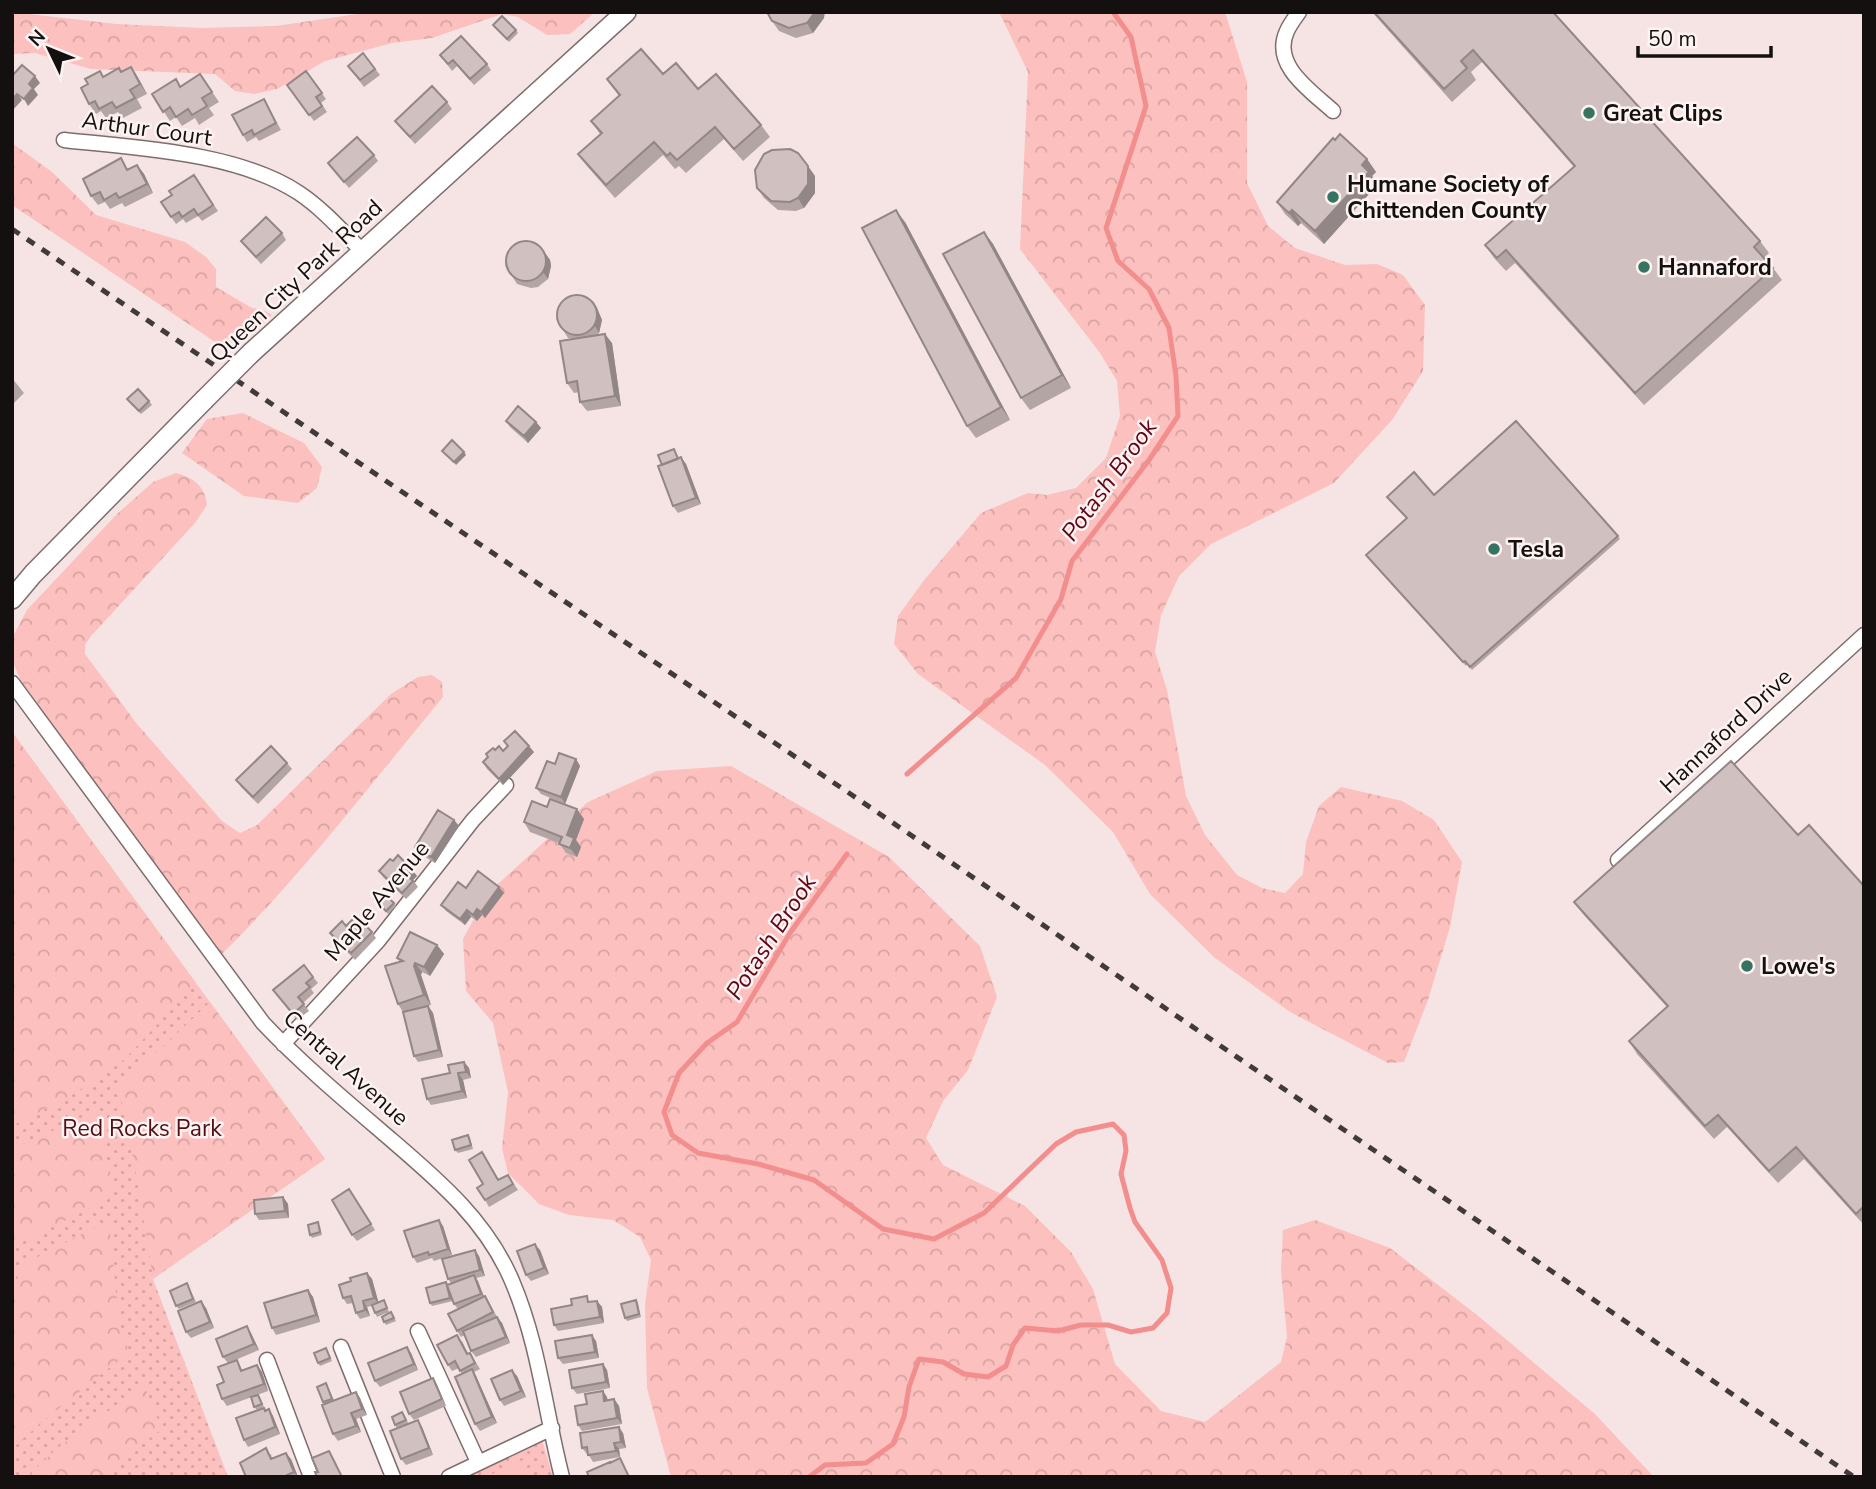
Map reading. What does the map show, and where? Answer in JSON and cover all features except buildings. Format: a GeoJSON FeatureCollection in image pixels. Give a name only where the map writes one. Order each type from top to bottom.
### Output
{"type":"FeatureCollection","features":[{"type":"Feature","properties":{"kind":"street","name":"Queen City Park Road"},"geometry":{"type":"LineString","coordinates":[[12,599],[33,574],[251,353],[626,12]]}},
{"type":"Feature","properties":{"kind":"street"},"geometry":{"type":"LineString","coordinates":[[1299,12],[1287,31],[1283,47],[1286,64],[1298,79],[1333,111]]}},
{"type":"Feature","properties":{"kind":"street","name":"Arthur Court"},"geometry":{"type":"LineString","coordinates":[[64,140],[180,152],[242,169],[280,183],[317,206],[363,252]]}},
{"type":"Feature","properties":{"kind":"street","name":"Hannaford Drive"},"geometry":{"type":"LineString","coordinates":[[1619,860],[1864,635]]}},
{"type":"Feature","properties":{"kind":"street","name":"Central Avenue"},"geometry":{"type":"LineString","coordinates":[[12,683],[241,995],[282,1044],[438,1180],[468,1210],[493,1244],[512,1280],[526,1317],[541,1373],[562,1477]]}},
{"type":"Feature","properties":{"kind":"street","name":"Maple Avenue"},"geometry":{"type":"LineString","coordinates":[[282,1044],[377,941],[473,820],[506,785]]}},
{"type":"Feature","properties":{"kind":"street"},"geometry":{"type":"LineString","coordinates":[[418,1331],[478,1462]]}},
{"type":"Feature","properties":{"kind":"street"},"geometry":{"type":"LineString","coordinates":[[341,1347],[393,1477]]}},
{"type":"Feature","properties":{"kind":"street"},"geometry":{"type":"LineString","coordinates":[[267,1360],[311,1477]]}},
{"type":"Feature","properties":{"kind":"street"},"geometry":{"type":"LineString","coordinates":[[449,1477],[552,1428]]}},
{"type":"Feature","properties":{"kind":"green space"},"geometry":{"type":"Polygon","coordinates":[[[12,12],[116,24],[202,28],[276,26],[371,12],[595,12],[570,34],[547,35],[518,17],[502,14],[432,38],[392,43],[325,61],[277,89],[254,94],[235,91],[215,74],[91,69],[35,53],[12,54],[12,12]]]}},
{"type":"Feature","properties":{"kind":"green space"},"geometry":{"type":"Polygon","coordinates":[[[999,12],[1225,12],[1247,82],[1247,183],[1268,226],[1295,248],[1345,265],[1377,264],[1403,275],[1425,305],[1423,371],[1392,420],[1334,483],[1211,544],[1179,576],[1161,615],[1155,652],[1167,690],[1186,796],[1205,835],[1237,875],[1262,888],[1285,893],[1303,874],[1306,842],[1319,806],[1341,787],[1402,801],[1434,820],[1462,862],[1450,927],[1428,1000],[1404,1062],[1388,1063],[1290,1012],[1215,958],[1150,894],[1113,832],[1045,765],[918,674],[894,644],[898,616],[925,579],[981,513],[1028,493],[1047,495],[1076,488],[1106,458],[1120,416],[1117,381],[1100,353],[1020,249],[1028,72],[999,12]]]}},
{"type":"Feature","properties":{"kind":"green space"},"geometry":{"type":"Polygon","coordinates":[[[12,143],[52,172],[96,215],[185,242],[206,257],[216,269],[216,287],[252,308],[272,315],[243,339],[221,346],[12,205],[12,143]]]}},
{"type":"Feature","properties":{"kind":"green space"},"geometry":{"type":"Polygon","coordinates":[[[243,413],[304,443],[322,467],[317,488],[298,503],[244,496],[182,453],[207,419],[243,413]]]}},
{"type":"Feature","properties":{"kind":"green space"},"geometry":{"type":"Polygon","coordinates":[[[176,473],[198,484],[207,505],[195,523],[91,636],[85,645],[85,654],[137,724],[222,821],[240,833],[257,825],[391,694],[418,677],[432,675],[442,682],[443,697],[362,797],[250,926],[220,956],[23,686],[12,660],[12,638],[27,610],[117,514],[153,482],[176,473]]]}},
{"type":"Feature","properties":{"kind":"green space","name":"Red Rocks Park"},"geometry":{"type":"Polygon","coordinates":[[[12,732],[325,1159],[153,1279],[228,1477],[12,1477],[12,732]]]}},
{"type":"Feature","properties":{"kind":"green space"},"geometry":{"type":"Polygon","coordinates":[[[12,732],[196,983],[124,1060],[69,1097],[12,1126],[12,732]]]}},
{"type":"Feature","properties":{"kind":"green space"},"geometry":{"type":"Polygon","coordinates":[[[731,766],[889,857],[980,946],[997,997],[968,1070],[943,1101],[926,1138],[943,1165],[1025,1206],[1071,1252],[1093,1289],[1115,1364],[1161,1411],[1205,1422],[1281,1362],[1287,1337],[1281,1271],[1283,1230],[1315,1220],[1390,1248],[1477,1315],[1595,1414],[1654,1477],[671,1477],[647,1388],[645,1305],[651,1260],[640,1237],[613,1220],[569,1215],[539,1204],[508,1173],[502,1148],[508,1092],[493,1023],[466,991],[463,939],[488,893],[588,802],[657,771],[731,766]]]}},
{"type":"Feature","properties":{"kind":"green space"},"geometry":{"type":"Polygon","coordinates":[[[210,1002],[325,1159],[153,1278],[119,1089],[210,1002]]]}},
{"type":"Feature","properties":{"kind":"green space"},"geometry":{"type":"Polygon","coordinates":[[[96,1111],[114,1196],[12,1247],[12,1149],[96,1111]]]}},
{"type":"Feature","properties":{"kind":"green space"},"geometry":{"type":"Polygon","coordinates":[[[109,1220],[119,1322],[129,1352],[12,1449],[12,1291],[19,1288],[16,1268],[109,1220]]]}},
{"type":"Feature","properties":{"kind":"green space"},"geometry":{"type":"Polygon","coordinates":[[[144,1385],[162,1429],[98,1477],[26,1477],[59,1447],[144,1385]]]}},
{"type":"Feature","properties":{"kind":"green space"},"geometry":{"type":"Polygon","coordinates":[[[541,1437],[553,1477],[459,1477],[541,1437]]]}},
{"type":"Feature","properties":{"kind":"green space"},"geometry":{"type":"Polygon","coordinates":[[[523,1460],[531,1477],[490,1475],[523,1460]]]}},
{"type":"Feature","properties":{"kind":"waterway","name":"Potash Brook"},"geometry":{"type":"LineString","coordinates":[[907,774],[1016,678],[1061,599],[1072,561],[1149,460],[1178,416],[1169,328],[1149,289],[1118,261],[1106,228],[1146,106],[1131,37],[1113,12]]}},
{"type":"Feature","properties":{"kind":"waterway","name":"Potash Brook"},"geometry":{"type":"LineString","coordinates":[[809,1477],[825,1465],[866,1463],[893,1444],[904,1417],[909,1387],[919,1359],[943,1362],[964,1374],[988,1377],[1006,1366],[1013,1345],[1025,1328],[1058,1331],[1081,1325],[1108,1325],[1131,1332],[1153,1328],[1167,1313],[1171,1288],[1162,1260],[1135,1222],[1130,1208],[1121,1174],[1126,1151],[1124,1135],[1113,1124],[1076,1132],[1056,1144],[984,1213],[934,1239],[883,1229],[814,1180],[758,1164],[698,1153],[672,1135],[664,1112],[679,1073],[707,1043],[737,1022],[790,933],[847,854]]}},
{"type":"Feature","properties":{"kind":"railway"},"geometry":{"type":"LineString","coordinates":[[12,229],[852,795],[1854,1477]]}},
{"type":"Feature","properties":{"kind":"place","name":"Great Clips"},"geometry":{"type":"Point","coordinates":[1589,113]}},
{"type":"Feature","properties":{"kind":"place","name":"Humane Society of Chittenden County"},"geometry":{"type":"Point","coordinates":[1333,197]}},
{"type":"Feature","properties":{"kind":"place","name":"Hannaford"},"geometry":{"type":"Point","coordinates":[1644,267]}},
{"type":"Feature","properties":{"kind":"place","name":"Tesla"},"geometry":{"type":"Point","coordinates":[1494,549]}},
{"type":"Feature","properties":{"kind":"place","name":"Lowe's"},"geometry":{"type":"Point","coordinates":[1747,966]}}]}
